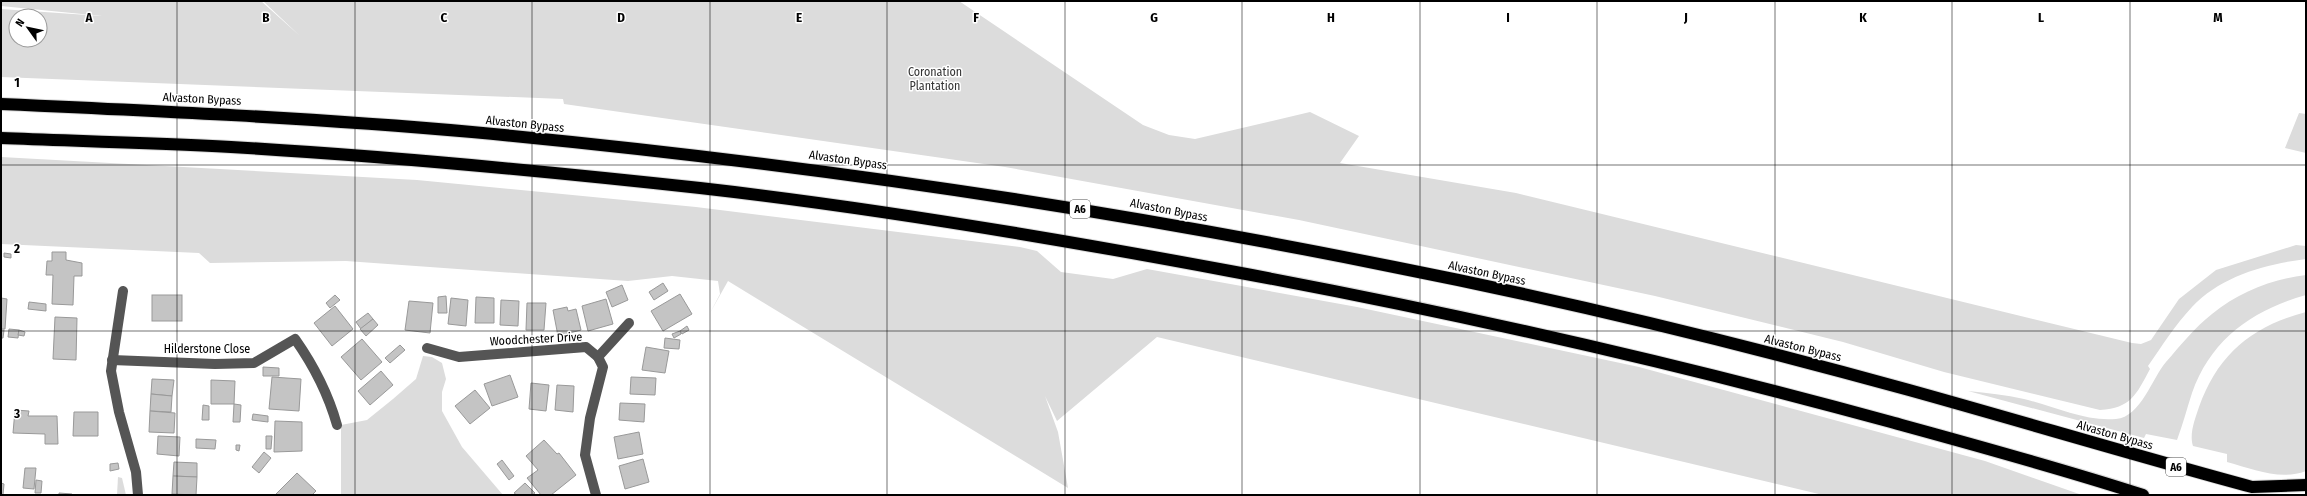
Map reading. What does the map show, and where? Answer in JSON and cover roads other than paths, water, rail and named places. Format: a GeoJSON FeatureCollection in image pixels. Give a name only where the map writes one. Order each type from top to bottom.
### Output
{"type":"FeatureCollection","features":[{"type":"Feature","properties":{"kind":"highway","name":"Alvaston Bypass"},"geometry":{"type":"LineString","coordinates":[[1,104],[221,114],[486,134],[718,157],[919,184],[1122,215],[1397,267],[1677,330],[1902,388],[2252,488],[2306,486]]}},
{"type":"Feature","properties":{"kind":"highway"},"geometry":{"type":"LineString","coordinates":[[1,138],[230,147],[350,156],[694,188],[908,216],[1107,248],[1323,288],[1540,333],[1822,403],[1974,444],[2143,495]]}},
{"type":"Feature","properties":{"kind":"street"},"geometry":{"type":"LineString","coordinates":[[123,291],[111,370],[119,412],[136,472],[138,495]]}},
{"type":"Feature","properties":{"kind":"street"},"geometry":{"type":"LineString","coordinates":[[596,495],[585,455],[590,418],[603,367],[598,357],[629,323]]}},
{"type":"Feature","properties":{"kind":"street","name":"Hilderstone Close"},"geometry":{"type":"LineString","coordinates":[[112,360],[215,364],[254,363],[296,338],[320,379],[330,400],[337,425]]}},
{"type":"Feature","properties":{"kind":"street","name":"Woodchester Drive"},"geometry":{"type":"LineString","coordinates":[[427,348],[459,357],[586,347],[598,357]]}},
{"type":"Feature","properties":{"kind":"park label","name":"Coronation Plantation"},"geometry":{"type":"Point","coordinates":[935,79]}}]}
